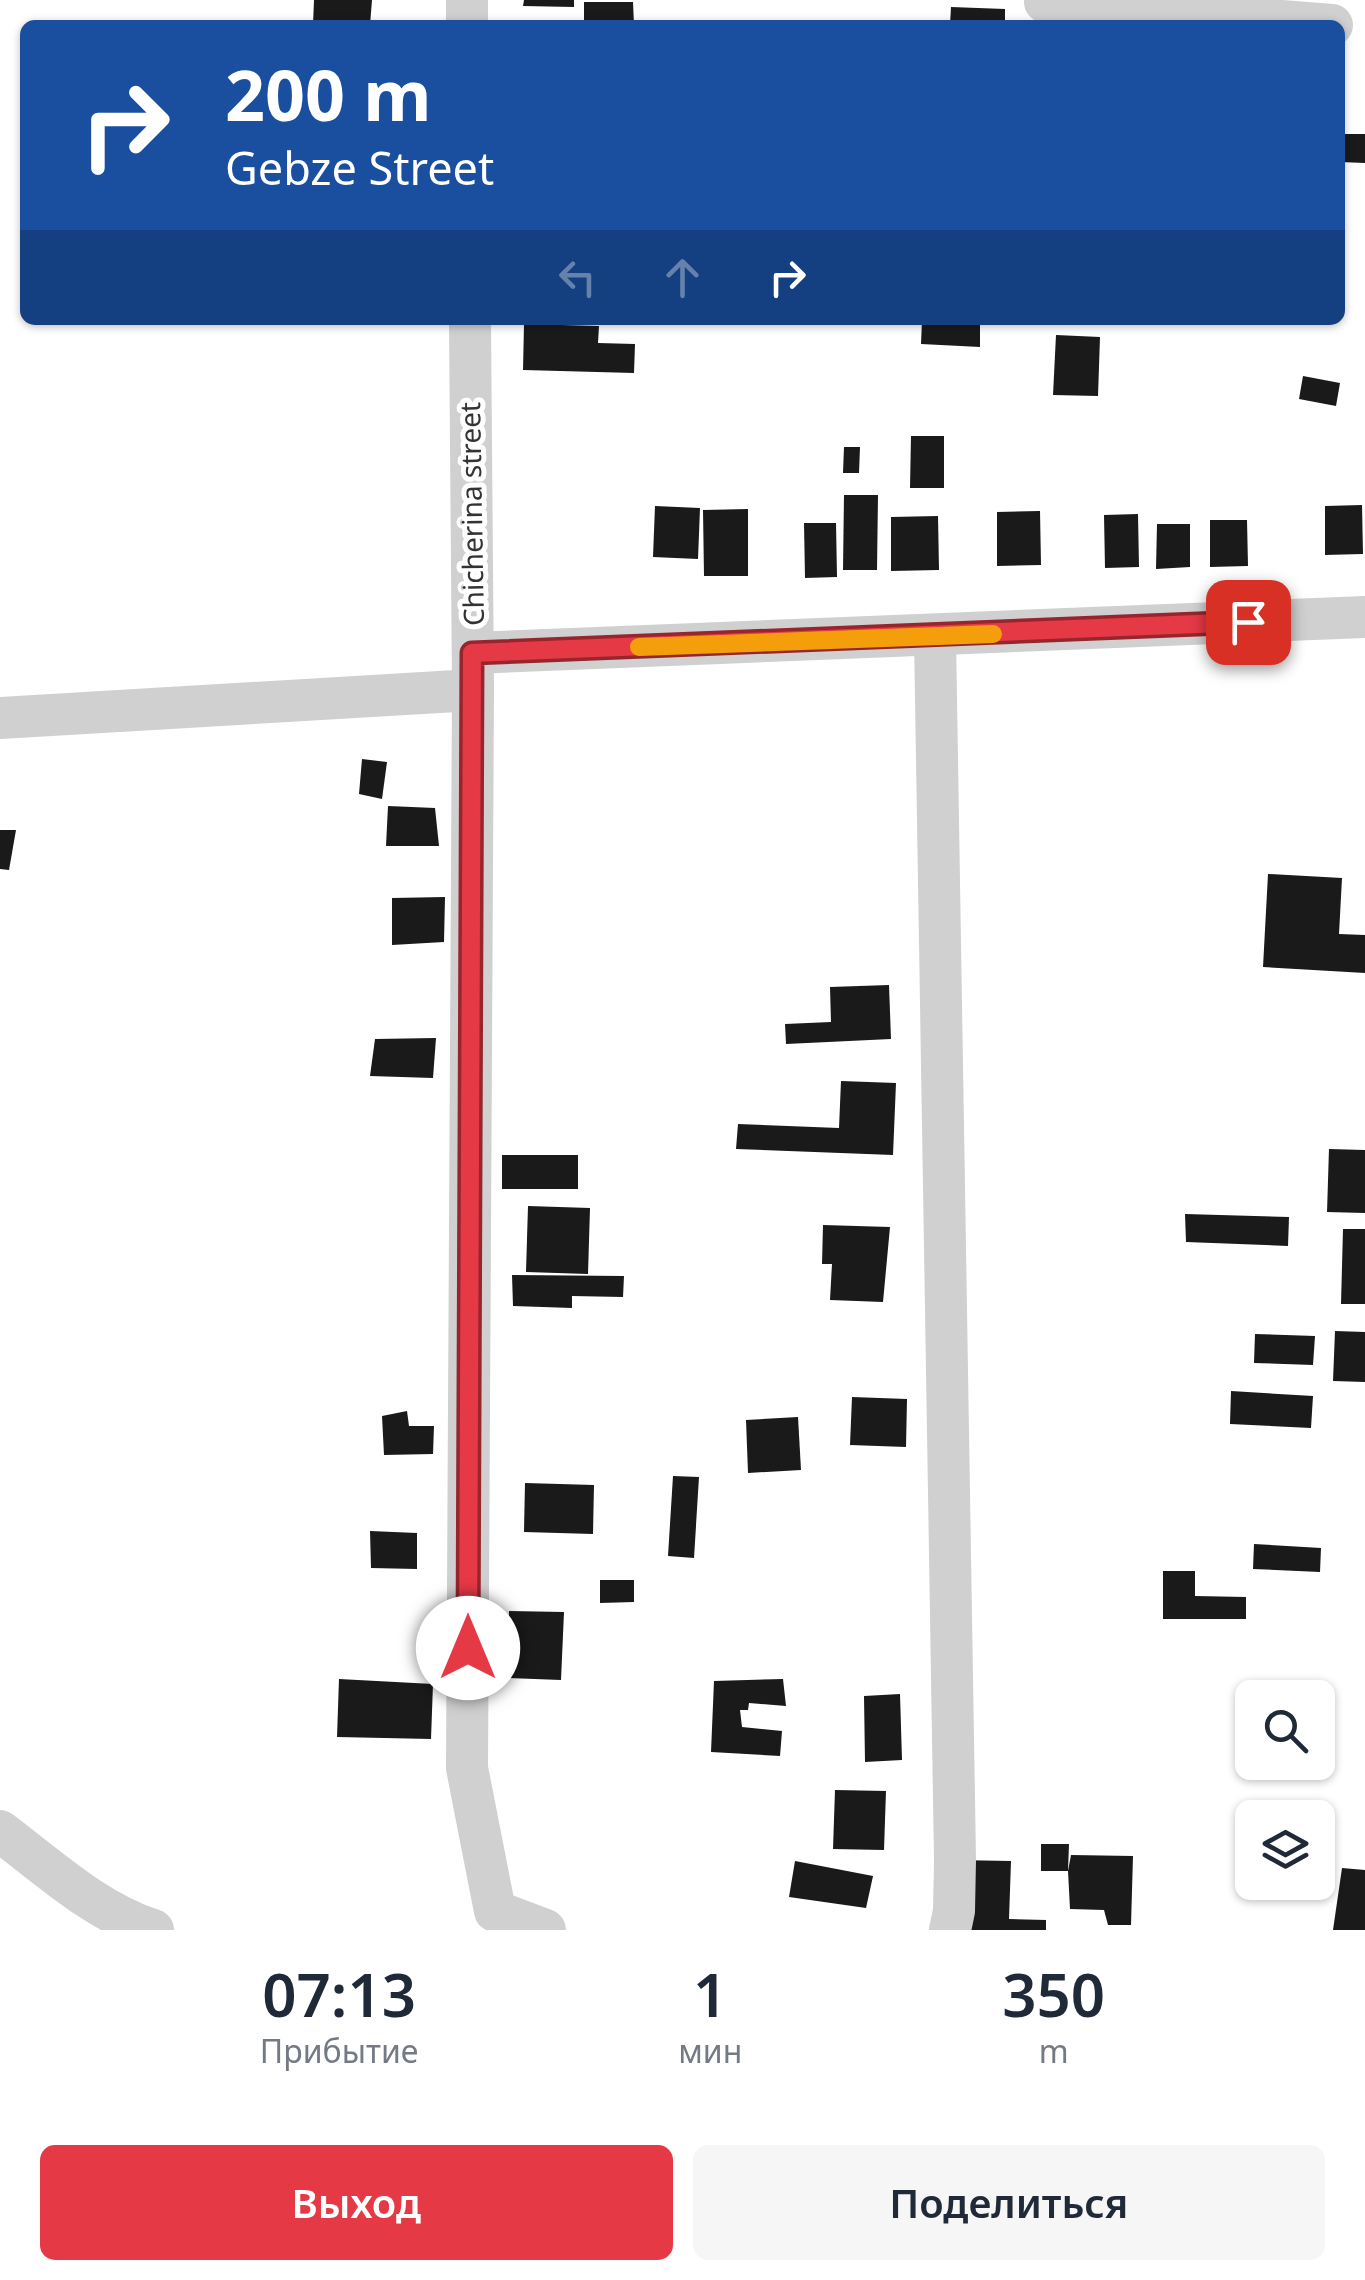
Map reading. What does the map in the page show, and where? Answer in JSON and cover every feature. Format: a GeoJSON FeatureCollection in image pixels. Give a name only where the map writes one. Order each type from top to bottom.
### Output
{"type":"FeatureCollection","features":[{"type":"Feature","properties":{"kind":"street"},"geometry":{"type":"LineString","coordinates":[[1044,9],[1242,20]]}},
{"type":"Feature","properties":{"kind":"street","name":"Chicherina street"},"geometry":{"type":"LineString","coordinates":[[470,325],[473,671],[467,1768],[494,1911],[545,1930]]}},
{"type":"Feature","properties":{"kind":"street"},"geometry":{"type":"LineString","coordinates":[[0,718],[473,671],[934,637],[1365,617]]}},
{"type":"Feature","properties":{"kind":"street"},"geometry":{"type":"LineString","coordinates":[[934,637],[955,1860],[950,1930]]}},
{"type":"Feature","properties":{"kind":"street"},"geometry":{"type":"LineString","coordinates":[[0,1831],[88,1914],[153,1930]]}},
{"type":"Feature","properties":{"kind":"building"},"geometry":{"type":"Polygon","coordinates":[[[314,0],[372,0],[370,20],[313,20],[314,0]]]}},
{"type":"Feature","properties":{"kind":"building"},"geometry":{"type":"Polygon","coordinates":[[[524,0],[574,0],[574,7],[523,6],[524,0]]]}},
{"type":"Feature","properties":{"kind":"building"},"geometry":{"type":"Polygon","coordinates":[[[584,2],[633,2],[634,20],[584,20],[584,2]]]}},
{"type":"Feature","properties":{"kind":"building"},"geometry":{"type":"Polygon","coordinates":[[[951,7],[1005,9],[1005,20],[950,20],[951,7]]]}},
{"type":"Feature","properties":{"kind":"building"},"geometry":{"type":"Polygon","coordinates":[[[1345,134],[1365,134],[1365,163],[1345,162],[1345,134]]]}},
{"type":"Feature","properties":{"kind":"building"},"geometry":{"type":"Polygon","coordinates":[[[524,325],[599,326],[598,343],[635,344],[634,373],[523,370],[524,325]]]}},
{"type":"Feature","properties":{"kind":"building"},"geometry":{"type":"Polygon","coordinates":[[[922,325],[980,325],[980,347],[921,344],[922,325]]]}},
{"type":"Feature","properties":{"kind":"building"},"geometry":{"type":"Polygon","coordinates":[[[1056,335],[1100,337],[1098,396],[1053,395],[1056,335]]]}},
{"type":"Feature","properties":{"kind":"building"},"geometry":{"type":"Polygon","coordinates":[[[1303,376],[1340,383],[1336,406],[1299,399],[1303,376]]]}},
{"type":"Feature","properties":{"kind":"building"},"geometry":{"type":"Polygon","coordinates":[[[911,436],[944,436],[944,488],[910,488],[911,436]]]}},
{"type":"Feature","properties":{"kind":"building"},"geometry":{"type":"Polygon","coordinates":[[[844,447],[860,447],[859,473],[843,473],[844,447]]]}},
{"type":"Feature","properties":{"kind":"building"},"geometry":{"type":"Polygon","coordinates":[[[844,495],[878,495],[877,570],[843,570],[844,495]]]}},
{"type":"Feature","properties":{"kind":"building"},"geometry":{"type":"Polygon","coordinates":[[[1362,505],[1363,554],[1325,555],[1325,506],[1362,505]]]}},
{"type":"Feature","properties":{"kind":"building"},"geometry":{"type":"Polygon","coordinates":[[[655,506],[700,508],[698,559],[653,557],[655,506]]]}},
{"type":"Feature","properties":{"kind":"building"},"geometry":{"type":"Polygon","coordinates":[[[748,509],[748,576],[704,576],[703,510],[748,509]]]}},
{"type":"Feature","properties":{"kind":"building"},"geometry":{"type":"Polygon","coordinates":[[[1040,511],[1041,565],[997,566],[997,512],[1040,511]]]}},
{"type":"Feature","properties":{"kind":"building"},"geometry":{"type":"Polygon","coordinates":[[[1138,514],[1139,567],[1105,568],[1104,515],[1138,514]]]}},
{"type":"Feature","properties":{"kind":"building"},"geometry":{"type":"Polygon","coordinates":[[[938,516],[939,570],[891,571],[891,517],[938,516]]]}},
{"type":"Feature","properties":{"kind":"building"},"geometry":{"type":"Polygon","coordinates":[[[1210,520],[1247,520],[1248,566],[1210,567],[1210,520]]]}},
{"type":"Feature","properties":{"kind":"building"},"geometry":{"type":"Polygon","coordinates":[[[804,523],[836,523],[837,577],[805,578],[804,523]]]}},
{"type":"Feature","properties":{"kind":"building"},"geometry":{"type":"Polygon","coordinates":[[[1157,524],[1190,524],[1190,567],[1156,569],[1157,524]]]}},
{"type":"Feature","properties":{"kind":"building"},"geometry":{"type":"Polygon","coordinates":[[[362,759],[387,762],[382,799],[359,794],[362,759]]]}},
{"type":"Feature","properties":{"kind":"building"},"geometry":{"type":"Polygon","coordinates":[[[388,806],[435,808],[439,846],[386,846],[388,806]]]}},
{"type":"Feature","properties":{"kind":"building"},"geometry":{"type":"Polygon","coordinates":[[[0,830],[16,830],[9,870],[0,869],[0,830]]]}},
{"type":"Feature","properties":{"kind":"building"},"geometry":{"type":"Polygon","coordinates":[[[1268,874],[1342,878],[1339,934],[1365,935],[1365,973],[1263,967],[1268,874]]]}},
{"type":"Feature","properties":{"kind":"building"},"geometry":{"type":"Polygon","coordinates":[[[445,897],[444,942],[392,945],[392,898],[445,897]]]}},
{"type":"Feature","properties":{"kind":"building"},"geometry":{"type":"Polygon","coordinates":[[[889,985],[891,1039],[786,1044],[785,1024],[831,1022],[830,987],[889,985]]]}},
{"type":"Feature","properties":{"kind":"building"},"geometry":{"type":"Polygon","coordinates":[[[436,1038],[433,1078],[370,1076],[375,1039],[436,1038]]]}},
{"type":"Feature","properties":{"kind":"building"},"geometry":{"type":"Polygon","coordinates":[[[841,1081],[896,1083],[893,1155],[736,1149],[738,1124],[839,1128],[841,1081]]]}},
{"type":"Feature","properties":{"kind":"building"},"geometry":{"type":"Polygon","coordinates":[[[1329,1149],[1365,1150],[1365,1213],[1327,1212],[1329,1149]]]}},
{"type":"Feature","properties":{"kind":"building"},"geometry":{"type":"Polygon","coordinates":[[[502,1155],[578,1155],[578,1189],[502,1189],[502,1155]]]}},
{"type":"Feature","properties":{"kind":"building"},"geometry":{"type":"Polygon","coordinates":[[[528,1206],[590,1208],[588,1274],[526,1272],[528,1206]]]}},
{"type":"Feature","properties":{"kind":"building"},"geometry":{"type":"Polygon","coordinates":[[[1185,1214],[1289,1217],[1288,1246],[1186,1242],[1185,1214]]]}},
{"type":"Feature","properties":{"kind":"building"},"geometry":{"type":"Polygon","coordinates":[[[823,1225],[890,1227],[883,1302],[830,1300],[832,1264],[822,1264],[823,1225]]]}},
{"type":"Feature","properties":{"kind":"building"},"geometry":{"type":"Polygon","coordinates":[[[1343,1229],[1365,1229],[1365,1304],[1341,1304],[1343,1229]]]}},
{"type":"Feature","properties":{"kind":"building"},"geometry":{"type":"Polygon","coordinates":[[[512,1275],[624,1276],[623,1297],[572,1296],[572,1308],[513,1306],[512,1275]]]}},
{"type":"Feature","properties":{"kind":"building"},"geometry":{"type":"Polygon","coordinates":[[[1335,1331],[1365,1332],[1365,1382],[1333,1381],[1335,1331]]]}},
{"type":"Feature","properties":{"kind":"building"},"geometry":{"type":"Polygon","coordinates":[[[1255,1334],[1315,1336],[1313,1365],[1254,1363],[1255,1334]]]}},
{"type":"Feature","properties":{"kind":"building"},"geometry":{"type":"Polygon","coordinates":[[[1231,1391],[1313,1396],[1311,1428],[1230,1424],[1231,1391]]]}},
{"type":"Feature","properties":{"kind":"building"},"geometry":{"type":"Polygon","coordinates":[[[852,1397],[907,1399],[906,1447],[850,1445],[852,1397]]]}},
{"type":"Feature","properties":{"kind":"building"},"geometry":{"type":"Polygon","coordinates":[[[407,1411],[409,1426],[434,1426],[433,1454],[384,1455],[382,1416],[407,1411]]]}},
{"type":"Feature","properties":{"kind":"building"},"geometry":{"type":"Polygon","coordinates":[[[798,1417],[801,1470],[748,1473],[746,1420],[798,1417]]]}},
{"type":"Feature","properties":{"kind":"building"},"geometry":{"type":"Polygon","coordinates":[[[673,1476],[699,1477],[694,1558],[668,1556],[673,1476]]]}},
{"type":"Feature","properties":{"kind":"building"},"geometry":{"type":"Polygon","coordinates":[[[525,1483],[594,1485],[593,1534],[524,1532],[525,1483]]]}},
{"type":"Feature","properties":{"kind":"building"},"geometry":{"type":"Polygon","coordinates":[[[370,1531],[417,1533],[417,1569],[371,1568],[370,1531]]]}},
{"type":"Feature","properties":{"kind":"building"},"geometry":{"type":"Polygon","coordinates":[[[1254,1544],[1321,1548],[1320,1572],[1253,1569],[1254,1544]]]}},
{"type":"Feature","properties":{"kind":"building"},"geometry":{"type":"Polygon","coordinates":[[[1163,1571],[1195,1571],[1195,1596],[1246,1597],[1246,1619],[1163,1619],[1163,1571]]]}},
{"type":"Feature","properties":{"kind":"building"},"geometry":{"type":"Polygon","coordinates":[[[600,1580],[634,1580],[634,1602],[600,1603],[600,1580]]]}},
{"type":"Feature","properties":{"kind":"building"},"geometry":{"type":"Polygon","coordinates":[[[509,1611],[564,1612],[561,1680],[507,1678],[509,1611]]]}},
{"type":"Feature","properties":{"kind":"building"},"geometry":{"type":"Polygon","coordinates":[[[339,1679],[433,1684],[431,1739],[337,1737],[339,1679]]]}},
{"type":"Feature","properties":{"kind":"building"},"geometry":{"type":"Polygon","coordinates":[[[783,1679],[786,1706],[749,1703],[748,1710],[740,1710],[742,1727],[782,1731],[780,1756],[711,1752],[714,1681],[783,1679]]]}},
{"type":"Feature","properties":{"kind":"building"},"geometry":{"type":"Polygon","coordinates":[[[900,1694],[902,1760],[865,1762],[864,1696],[900,1694]]]}},
{"type":"Feature","properties":{"kind":"building"},"geometry":{"type":"Polygon","coordinates":[[[835,1790],[886,1791],[884,1850],[833,1849],[835,1790]]]}},
{"type":"Feature","properties":{"kind":"building"},"geometry":{"type":"Polygon","coordinates":[[[1041,1844],[1069,1844],[1068,1871],[1041,1871],[1041,1844]]]}},
{"type":"Feature","properties":{"kind":"building"},"geometry":{"type":"Polygon","coordinates":[[[1071,1855],[1133,1856],[1131,1925],[1108,1925],[1104,1910],[1070,1909],[1071,1855]]]}},
{"type":"Feature","properties":{"kind":"building"},"geometry":{"type":"Polygon","coordinates":[[[955,1860],[1011,1861],[1009,1919],[1046,1920],[1046,1930],[953,1930],[955,1860]]]}},
{"type":"Feature","properties":{"kind":"building"},"geometry":{"type":"Polygon","coordinates":[[[795,1861],[873,1876],[866,1908],[789,1897],[795,1861]]]}},
{"type":"Feature","properties":{"kind":"building"},"geometry":{"type":"Polygon","coordinates":[[[1342,1868],[1365,1870],[1365,1930],[1333,1930],[1342,1868]]]}},
{"type":"Feature","properties":{"kind":"slow traffic"},"geometry":{"type":"LineString","coordinates":[[639,647],[993,634]]}},
{"type":"Feature","properties":{"kind":"route"},"geometry":{"type":"LineString","coordinates":[[468,1648],[472,653],[1248,622]]}}]}
